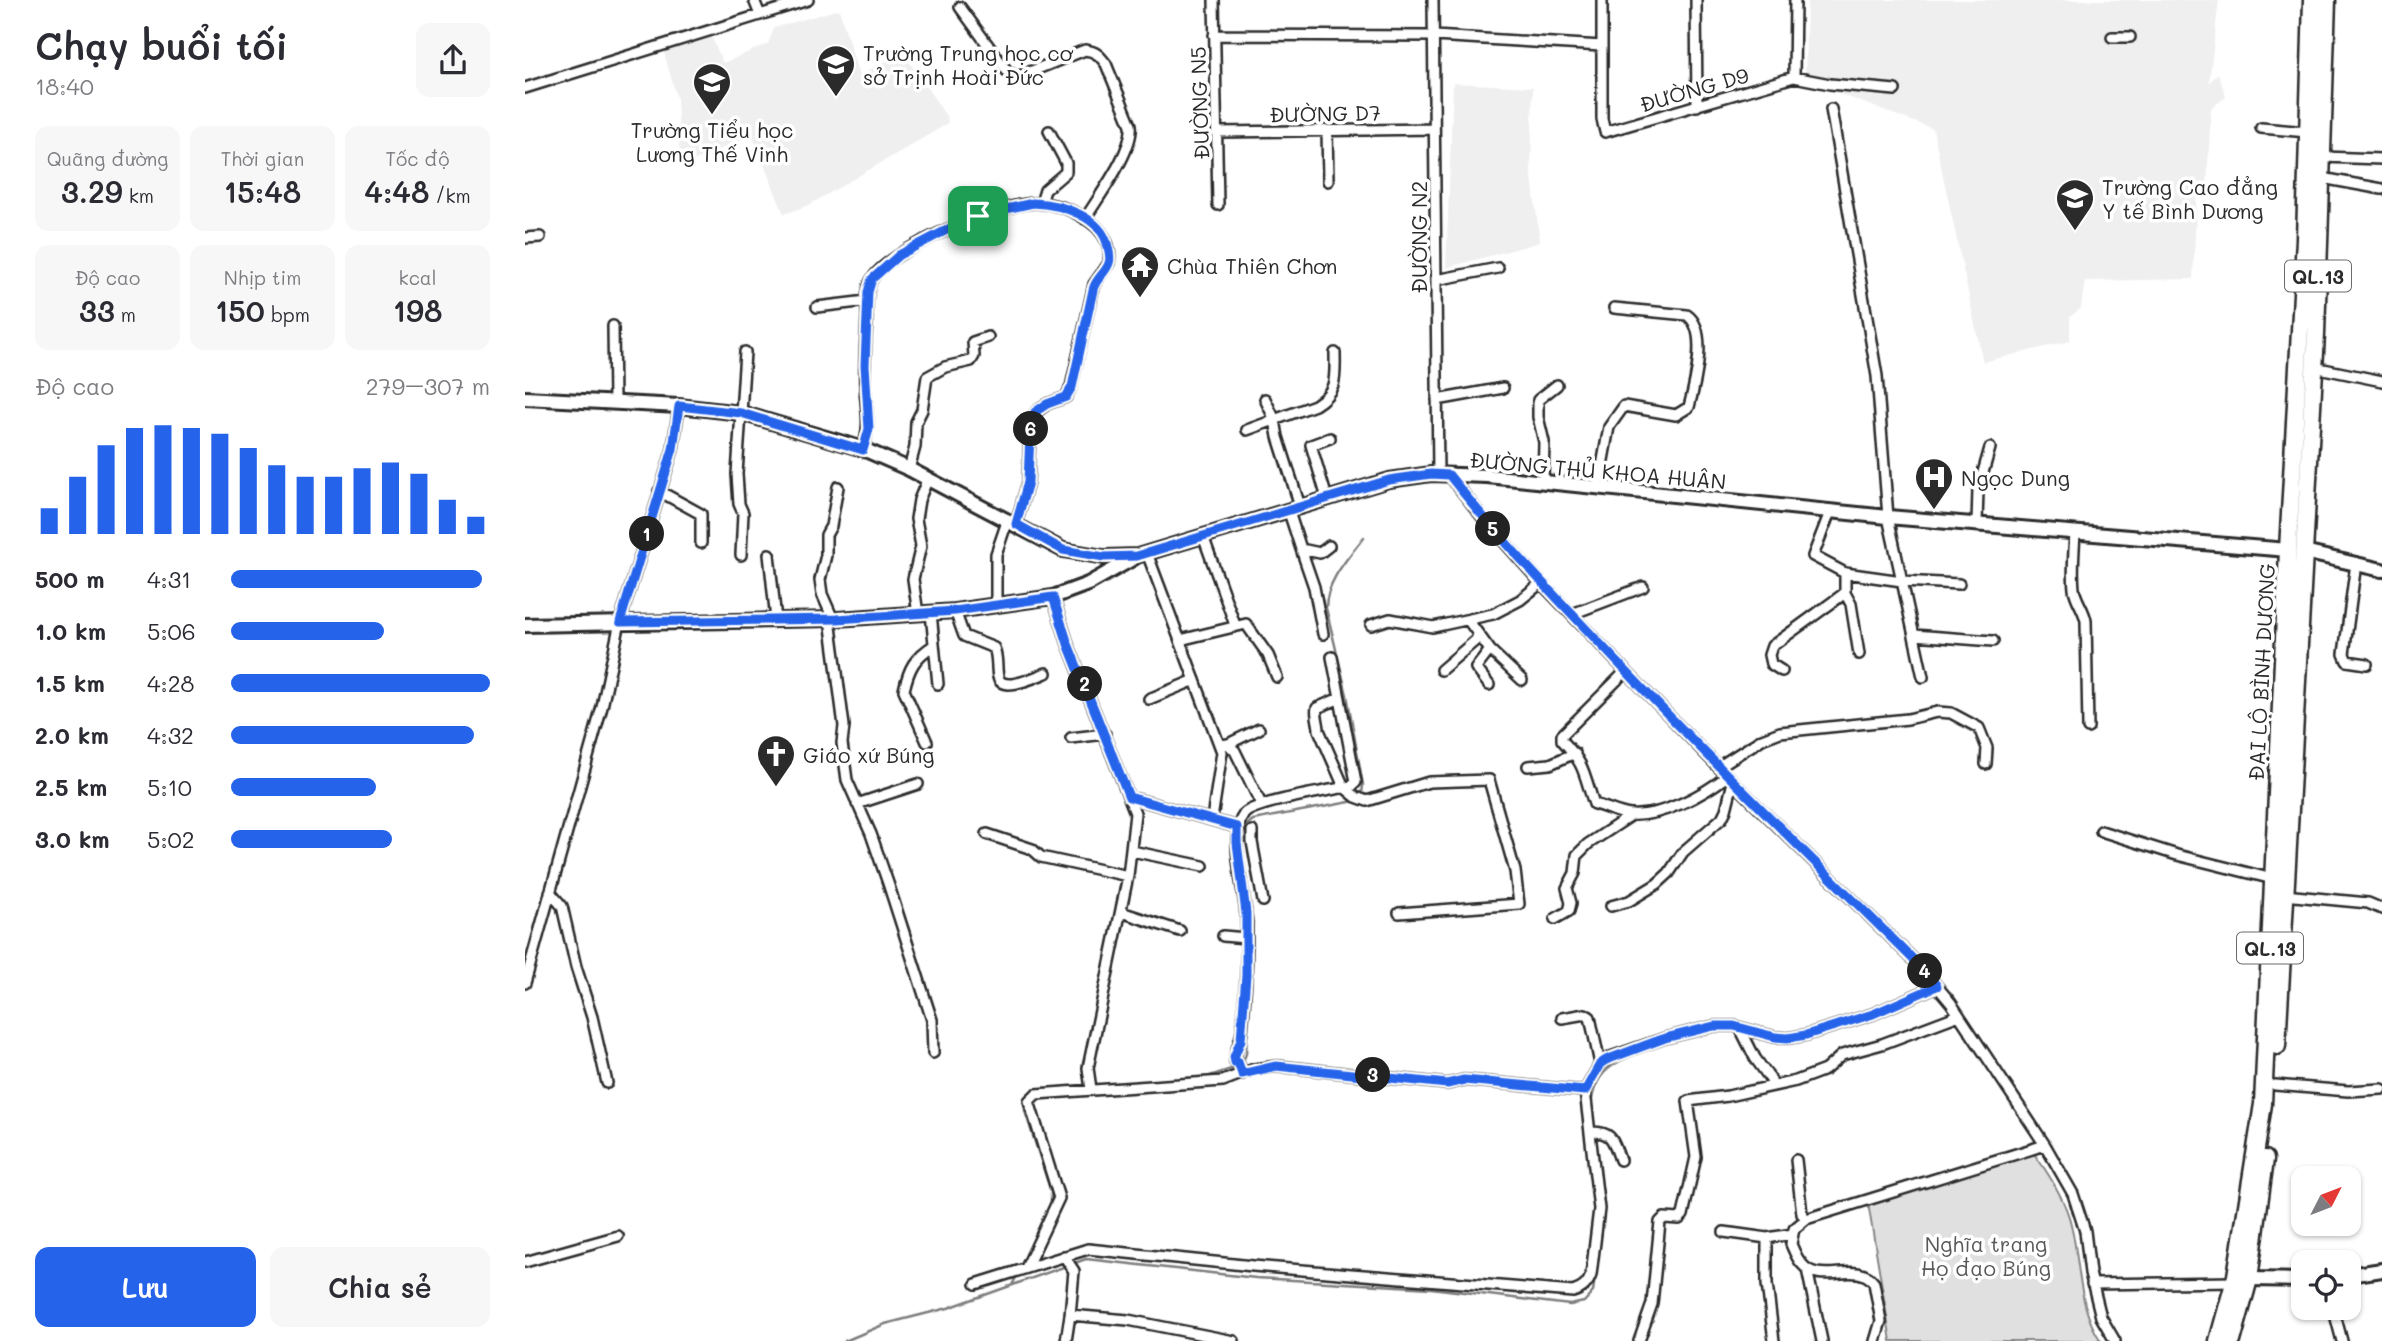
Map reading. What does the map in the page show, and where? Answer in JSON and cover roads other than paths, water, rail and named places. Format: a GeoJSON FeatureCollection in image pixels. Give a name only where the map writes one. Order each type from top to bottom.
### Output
{"type":"FeatureCollection","features":[{"type":"Feature","properties":{"kind":"highway","name":"ĐẠI LỘ BÌNH DƯƠNG"},"geometry":{"type":"LineString","coordinates":[[2218,1341],[2242,1281],[2263,1104],[2273,879],[2296,551],[2314,367],[2322,157],[2316,113],[2312,0]]}},
{"type":"Feature","properties":{"kind":"highway","name":"ĐẠI LỘ BÌNH DƯƠNG"},"geometry":{"type":"LineString","coordinates":[[2232,1341],[2275,1085],[2296,551],[2308,132],[2316,113],[2327,0]]}},
{"type":"Feature","properties":{"kind":"main road","name":"ĐƯỜNG THỦ KHOA HUÂN"},"geometry":{"type":"LineString","coordinates":[[525,398],[679,406],[741,413],[863,450],[928,478],[1063,550],[1104,557],[1142,555],[1389,480],[1444,475],[1542,482],[1830,512],[2296,551],[2382,570]]}},
{"type":"Feature","properties":{"kind":"main road"},"geometry":{"type":"LineString","coordinates":[[525,625],[831,619],[955,611],[1053,597],[1088,584],[1142,555]]}},
{"type":"Feature","properties":{"kind":"main road"},"geometry":{"type":"LineString","coordinates":[[2361,1273],[2382,1270]]}},
{"type":"Feature","properties":{"kind":"main road"},"geometry":{"type":"LineString","coordinates":[[2242,1281],[2291,1280]]}},
{"type":"Feature","properties":{"kind":"street"},"geometry":{"type":"LineString","coordinates":[[754,0],[760,15]]}},
{"type":"Feature","properties":{"kind":"street"},"geometry":{"type":"LineString","coordinates":[[525,88],[808,0]]}},
{"type":"Feature","properties":{"kind":"street","name":"ĐƯỜNG N5"},"geometry":{"type":"LineString","coordinates":[[1214,0],[1218,205]]}},
{"type":"Feature","properties":{"kind":"street","name":"ĐƯỜNG N2"},"geometry":{"type":"LineString","coordinates":[[1433,0],[1437,400],[1444,475]]}},
{"type":"Feature","properties":{"kind":"street"},"geometry":{"type":"LineString","coordinates":[[1214,35],[1434,36],[1602,46],[1602,0]]}},
{"type":"Feature","properties":{"kind":"street"},"geometry":{"type":"LineString","coordinates":[[1696,0],[1697,106]]}},
{"type":"Feature","properties":{"kind":"street"},"geometry":{"type":"LineString","coordinates":[[1795,0],[1794,77],[1830,84],[1895,90]]}},
{"type":"Feature","properties":{"kind":"street"},"geometry":{"type":"LineString","coordinates":[[960,7],[1007,71],[1017,77],[1085,50],[1101,56],[1106,64],[1132,134],[1123,156],[1085,219]]}},
{"type":"Feature","properties":{"kind":"street"},"geometry":{"type":"LineString","coordinates":[[2112,37],[2130,37]]}},
{"type":"Feature","properties":{"kind":"street","name":"ĐƯỜNG D9"},"geometry":{"type":"LineString","coordinates":[[1602,46],[1604,130],[1611,131],[1794,77]]}},
{"type":"Feature","properties":{"kind":"street"},"geometry":{"type":"LineString","coordinates":[[1831,109],[1877,376],[1888,517],[1923,677]]}},
{"type":"Feature","properties":{"kind":"street"},"geometry":{"type":"LineString","coordinates":[[2261,128],[2308,132]]}},
{"type":"Feature","properties":{"kind":"street","name":"ĐƯỜNG D7"},"geometry":{"type":"LineString","coordinates":[[1217,132],[1434,129]]}},
{"type":"Feature","properties":{"kind":"street"},"geometry":{"type":"LineString","coordinates":[[1041,203],[1045,190],[1066,172],[1066,163],[1049,131]]}},
{"type":"Feature","properties":{"kind":"street"},"geometry":{"type":"LineString","coordinates":[[1327,131],[1328,181]]}},
{"type":"Feature","properties":{"kind":"street"},"geometry":{"type":"LineString","coordinates":[[2322,157],[2382,159]]}},
{"type":"Feature","properties":{"kind":"street"},"geometry":{"type":"LineString","coordinates":[[2322,178],[2382,189]]}},
{"type":"Feature","properties":{"kind":"street"},"geometry":{"type":"LineString","coordinates":[[863,450],[869,429],[865,389],[867,301],[872,279],[899,255],[958,224],[1012,207],[1041,203],[1072,211],[1103,234],[1108,243],[1109,263],[1094,284],[1072,387],[1066,397],[1047,404],[1035,412],[1033,417],[1028,482],[996,554],[996,606]]}},
{"type":"Feature","properties":{"kind":"street"},"geometry":{"type":"LineString","coordinates":[[525,239],[540,237]]}},
{"type":"Feature","properties":{"kind":"street"},"geometry":{"type":"LineString","coordinates":[[1436,280],[1498,268]]}},
{"type":"Feature","properties":{"kind":"street"},"geometry":{"type":"LineString","coordinates":[[817,307],[867,301]]}},
{"type":"Feature","properties":{"kind":"street"},"geometry":{"type":"LineString","coordinates":[[1598,488],[1609,427],[1624,406],[1676,415],[1689,407],[1697,372],[1698,328],[1687,314],[1614,309]]}},
{"type":"Feature","properties":{"kind":"street"},"geometry":{"type":"LineString","coordinates":[[613,326],[614,402]]}},
{"type":"Feature","properties":{"kind":"street"},"geometry":{"type":"LineString","coordinates":[[909,469],[915,447],[916,422],[922,410],[927,377],[944,367],[971,361],[974,356],[973,342],[988,337]]}},
{"type":"Feature","properties":{"kind":"street"},"geometry":{"type":"LineString","coordinates":[[741,555],[743,513],[739,504],[737,474],[745,352]]}},
{"type":"Feature","properties":{"kind":"street"},"geometry":{"type":"LineString","coordinates":[[1247,430],[1315,405],[1329,396],[1335,377],[1335,353]]}},
{"type":"Feature","properties":{"kind":"street"},"geometry":{"type":"LineString","coordinates":[[2314,367],[2382,381]]}},
{"type":"Feature","properties":{"kind":"street"},"geometry":{"type":"LineString","coordinates":[[1542,482],[1543,442],[1538,400],[1557,385]]}},
{"type":"Feature","properties":{"kind":"street"},"geometry":{"type":"LineString","coordinates":[[1437,400],[1503,388]]}},
{"type":"Feature","properties":{"kind":"street"},"geometry":{"type":"LineString","coordinates":[[1265,399],[1275,420],[1301,549],[1314,587],[1323,634]]}},
{"type":"Feature","properties":{"kind":"street"},"geometry":{"type":"LineString","coordinates":[[525,983],[602,707],[620,622],[673,449],[679,406]]}},
{"type":"Feature","properties":{"kind":"street"},"geometry":{"type":"LineString","coordinates":[[1327,498],[1311,445],[1330,438]]}},
{"type":"Feature","properties":{"kind":"street"},"geometry":{"type":"LineString","coordinates":[[1977,524],[1978,490],[1990,448]]}},
{"type":"Feature","properties":{"kind":"street"},"geometry":{"type":"LineString","coordinates":[[1444,475],[1541,583],[1718,767],[1921,967],[1937,986],[2045,1145],[2073,1194],[2085,1231],[2092,1284],[2101,1318],[2115,1341]]}},
{"type":"Feature","properties":{"kind":"street"},"geometry":{"type":"LineString","coordinates":[[928,478],[919,500],[916,519],[921,546],[913,579],[934,645],[938,684]]}},
{"type":"Feature","properties":{"kind":"street"},"geometry":{"type":"LineString","coordinates":[[838,487],[831,526],[826,536],[826,555],[820,580],[831,619],[844,726],[842,743],[847,780],[889,886],[932,1020],[933,1053]]}},
{"type":"Feature","properties":{"kind":"street"},"geometry":{"type":"LineString","coordinates":[[659,491],[701,514],[701,543]]}},
{"type":"Feature","properties":{"kind":"street"},"geometry":{"type":"LineString","coordinates":[[1830,512],[1813,556],[1845,573],[1902,581],[1959,584]]}},
{"type":"Feature","properties":{"kind":"street"},"geometry":{"type":"LineString","coordinates":[[2075,533],[2074,588],[2076,598],[2085,611],[2086,621],[2088,728]]}},
{"type":"Feature","properties":{"kind":"street"},"geometry":{"type":"LineString","coordinates":[[1203,536],[1235,625]]}},
{"type":"Feature","properties":{"kind":"street"},"geometry":{"type":"LineString","coordinates":[[1301,549],[1320,553],[1329,546]]}},
{"type":"Feature","properties":{"kind":"street"},"geometry":{"type":"LineString","coordinates":[[769,554],[776,620]]}},
{"type":"Feature","properties":{"kind":"street"},"geometry":{"type":"LineString","coordinates":[[1142,555],[1224,745],[1235,751],[1261,804]]}},
{"type":"Feature","properties":{"kind":"street"},"geometry":{"type":"LineString","coordinates":[[2356,564],[2344,654],[2347,661],[2367,664]]}},
{"type":"Feature","properties":{"kind":"street"},"geometry":{"type":"LineString","coordinates":[[1845,573],[1845,593],[1851,604],[1859,654]]}},
{"type":"Feature","properties":{"kind":"street"},"geometry":{"type":"LineString","coordinates":[[1370,625],[1390,619],[1433,627],[1468,620],[1507,608],[1541,583]]}},
{"type":"Feature","properties":{"kind":"street"},"geometry":{"type":"LineString","coordinates":[[1572,614],[1643,587]]}},
{"type":"Feature","properties":{"kind":"street"},"geometry":{"type":"LineString","coordinates":[[1782,671],[1771,664],[1769,655],[1772,646],[1845,593]]}},
{"type":"Feature","properties":{"kind":"street"},"geometry":{"type":"LineString","coordinates":[[1053,597],[1068,644],[1135,813],[1128,876],[1088,1068],[1091,1089]]}},
{"type":"Feature","properties":{"kind":"street"},"geometry":{"type":"LineString","coordinates":[[955,611],[964,636],[994,648],[998,679],[1002,683],[1008,685],[1046,673]]}},
{"type":"Feature","properties":{"kind":"street"},"geometry":{"type":"LineString","coordinates":[[1468,620],[1490,650],[1523,680]]}},
{"type":"Feature","properties":{"kind":"street"},"geometry":{"type":"LineString","coordinates":[[1179,640],[1243,624],[1250,627],[1256,641],[1268,655],[1277,677]]}},
{"type":"Feature","properties":{"kind":"street"},"geometry":{"type":"LineString","coordinates":[[1441,670],[1476,640],[1478,635]]}},
{"type":"Feature","properties":{"kind":"street"},"geometry":{"type":"LineString","coordinates":[[1914,635],[1993,640]]}},
{"type":"Feature","properties":{"kind":"street"},"geometry":{"type":"LineString","coordinates":[[927,742],[904,690],[912,666],[919,655],[934,645]]}},
{"type":"Feature","properties":{"kind":"street"},"geometry":{"type":"LineString","coordinates":[[1489,685],[1476,668],[1490,650]]}},
{"type":"Feature","properties":{"kind":"street"},"geometry":{"type":"LineString","coordinates":[[1263,901],[1237,827],[1245,812],[1261,804],[1352,786],[1357,777],[1332,657]]}},
{"type":"Feature","properties":{"kind":"street"},"geometry":{"type":"LineString","coordinates":[[1626,671],[1562,736],[1562,740],[1583,765],[1594,804],[1632,815]]}},
{"type":"Feature","properties":{"kind":"street"},"geometry":{"type":"LineString","coordinates":[[1149,699],[1195,680]]}},
{"type":"Feature","properties":{"kind":"street"},"geometry":{"type":"LineString","coordinates":[[1340,698],[1329,701],[1316,711],[1320,722],[1319,730],[1344,788],[1367,801],[1429,782],[1489,780],[1515,871],[1519,904],[1399,913]]}},
{"type":"Feature","properties":{"kind":"street"},"geometry":{"type":"LineString","coordinates":[[1718,767],[1762,739],[1780,733],[1909,719],[1937,712],[1951,713],[1979,728],[1987,748],[1986,764]]}},
{"type":"Feature","properties":{"kind":"street"},"geometry":{"type":"LineString","coordinates":[[1212,819],[1224,745],[1259,729]]}},
{"type":"Feature","properties":{"kind":"street"},"geometry":{"type":"LineString","coordinates":[[1072,737],[1105,734]]}},
{"type":"Feature","properties":{"kind":"street"},"geometry":{"type":"LineString","coordinates":[[1528,766],[1550,764],[1575,753]]}},
{"type":"Feature","properties":{"kind":"street"},"geometry":{"type":"LineString","coordinates":[[1555,919],[1569,911],[1571,903],[1567,888],[1575,873],[1577,855],[1588,844],[1632,815],[1669,809],[1730,779]]}},
{"type":"Feature","properties":{"kind":"street"},"geometry":{"type":"LineString","coordinates":[[1611,906],[1643,894],[1669,873],[1678,857],[1722,818],[1726,810],[1730,779]]}},
{"type":"Feature","properties":{"kind":"street"},"geometry":{"type":"LineString","coordinates":[[857,804],[918,783]]}},
{"type":"Feature","properties":{"kind":"street"},"geometry":{"type":"LineString","coordinates":[[1129,797],[1237,827]]}},
{"type":"Feature","properties":{"kind":"street"},"geometry":{"type":"LineString","coordinates":[[1242,1074],[1234,1057],[1242,1033],[1246,938],[1243,843],[1252,831]]}},
{"type":"Feature","properties":{"kind":"street"},"geometry":{"type":"LineString","coordinates":[[2101,831],[2177,855],[2273,879]]}},
{"type":"Feature","properties":{"kind":"street"},"geometry":{"type":"LineString","coordinates":[[987,834],[1032,849],[1041,857],[1128,876]]}},
{"type":"Feature","properties":{"kind":"street"},"geometry":{"type":"LineString","coordinates":[[1132,851],[1203,866]]}},
{"type":"Feature","properties":{"kind":"street"},"geometry":{"type":"LineString","coordinates":[[550,892],[562,906],[607,1083]]}},
{"type":"Feature","properties":{"kind":"street"},"geometry":{"type":"LineString","coordinates":[[2284,895],[2368,903],[2382,909]]}},
{"type":"Feature","properties":{"kind":"street"},"geometry":{"type":"LineString","coordinates":[[1121,912],[1179,931]]}},
{"type":"Feature","properties":{"kind":"street"},"geometry":{"type":"LineString","coordinates":[[1223,936],[1246,938]]}},
{"type":"Feature","properties":{"kind":"street"},"geometry":{"type":"LineString","coordinates":[[976,1284],[1088,1249],[1253,1266],[1573,1292],[1585,1286],[1591,1275],[1599,1209],[1594,1132],[1585,1091],[1600,1064],[1613,1056],[1678,1034],[1714,1026],[1740,1028],[1775,1037],[1806,1035],[1873,1014],[1937,986]]}},
{"type":"Feature","properties":{"kind":"street"},"geometry":{"type":"LineString","coordinates":[[1562,1018],[1585,1014],[1591,1017],[1600,1064]]}},
{"type":"Feature","properties":{"kind":"street"},"geometry":{"type":"LineString","coordinates":[[1639,1341],[1652,1304],[1660,1222],[1664,1218],[1679,1219],[1683,1215],[1696,1161],[1688,1101],[1727,1096],[1797,1080],[1825,1070],[1842,1055],[1882,1044],[1959,1015]]}},
{"type":"Feature","properties":{"kind":"street"},"geometry":{"type":"LineString","coordinates":[[1740,1028],[1755,1058],[1771,1080]]}},
{"type":"Feature","properties":{"kind":"street"},"geometry":{"type":"LineString","coordinates":[[1026,1268],[1059,1198],[1028,1101],[1036,1094],[1223,1081],[1276,1066],[1447,1084],[1464,1080],[1585,1091]]}},
{"type":"Feature","properties":{"kind":"street"},"geometry":{"type":"LineString","coordinates":[[2275,1085],[2348,1091],[2382,1089]]}},
{"type":"Feature","properties":{"kind":"street"},"geometry":{"type":"LineString","coordinates":[[1594,1132],[1611,1137],[1620,1160]]}},
{"type":"Feature","properties":{"kind":"street"},"geometry":{"type":"LineString","coordinates":[[1875,1341],[1881,1321],[1874,1283],[1860,1273],[1814,1274],[1802,1265],[1791,1244],[1794,1229],[1806,1219],[2045,1145]]}},
{"type":"Feature","properties":{"kind":"street"},"geometry":{"type":"LineString","coordinates":[[1796,1160],[1802,1214],[1806,1219]]}},
{"type":"Feature","properties":{"kind":"street"},"geometry":{"type":"LineString","coordinates":[[1724,1232],[1767,1238],[1793,1234]]}},
{"type":"Feature","properties":{"kind":"street"},"geometry":{"type":"LineString","coordinates":[[525,1262],[618,1236]]}},
{"type":"Feature","properties":{"kind":"street"},"geometry":{"type":"LineString","coordinates":[[1767,1238],[1767,1284],[1774,1341]]}},
{"type":"Feature","properties":{"kind":"street"},"geometry":{"type":"LineString","coordinates":[[1066,1258],[1075,1271],[1066,1341]]}},
{"type":"Feature","properties":{"kind":"street"},"geometry":{"type":"LineString","coordinates":[[1807,1269],[1822,1341]]}},
{"type":"Feature","properties":{"kind":"street"},"geometry":{"type":"LineString","coordinates":[[2092,1284],[2242,1281]]}},
{"type":"Feature","properties":{"kind":"street"},"geometry":{"type":"LineString","coordinates":[[1070,1315],[1128,1320],[1234,1341]]}},
{"type":"Feature","properties":{"kind":"street"},"geometry":{"type":"LineString","coordinates":[[2336,1320],[2342,1341]]}},
{"type":"Feature","properties":{"kind":"waterway"},"geometry":{"type":"LineString","coordinates":[[1243,828],[1253,820],[1350,802],[1362,795],[1363,785],[1347,695],[1326,608],[1334,579],[1364,537]]}},
{"type":"Feature","properties":{"kind":"waterway"},"geometry":{"type":"LineString","coordinates":[[1241,848],[1253,922],[1251,973]]}},
{"type":"Feature","properties":{"kind":"waterway"},"geometry":{"type":"LineString","coordinates":[[1242,1063],[1246,1054],[1249,1001]]}},
{"type":"Feature","properties":{"kind":"waterway"},"geometry":{"type":"LineString","coordinates":[[1651,1047],[1661,1045]]}},
{"type":"Feature","properties":{"kind":"waterway"},"geometry":{"type":"LineString","coordinates":[[845,1341],[885,1324],[948,1308],[1086,1259],[1256,1278],[1431,1288],[1570,1305],[1584,1302],[1593,1292],[1604,1204],[1591,1107],[1593,1094],[1601,1076],[1615,1064],[1645,1050]]}},
{"type":"Feature","properties":{"kind":"waterway"},"geometry":{"type":"LineString","coordinates":[[1204,1078],[1237,1067]]}},
{"type":"Feature","properties":{"kind":"waterway"},"geometry":{"type":"LineString","coordinates":[[1051,1205],[1051,1192],[1025,1111],[1025,1097],[1039,1089],[1106,1085]]}},
{"type":"Feature","properties":{"kind":"waterway"},"geometry":{"type":"LineString","coordinates":[[1020,1268],[1039,1230]]}},
{"type":"Feature","properties":{"kind":"waterway"},"geometry":{"type":"LineString","coordinates":[[1012,1285],[1018,1274]]}},
{"type":"Feature","properties":{"kind":"place","name":"Trường Trung học cơ sở Trịnh Hoài Đức"},"geometry":{"type":"Point","coordinates":[836,98]}},
{"type":"Feature","properties":{"kind":"place","name":"Trường Tiểu học Lương Thế Vinh"},"geometry":{"type":"Point","coordinates":[712,116]}},
{"type":"Feature","properties":{"kind":"place","name":"Trường Cao đẳng Y tế Bình Dương"},"geometry":{"type":"Point","coordinates":[2075,232]}},
{"type":"Feature","properties":{"kind":"place","name":"Chùa Thiên Chơn"},"geometry":{"type":"Point","coordinates":[1140,299]}},
{"type":"Feature","properties":{"kind":"place","name":"Ngọc Dung"},"geometry":{"type":"Point","coordinates":[1934,511]}},
{"type":"Feature","properties":{"kind":"place","name":"Giáo xứ Búng"},"geometry":{"type":"Point","coordinates":[776,788]}},
{"type":"Feature","properties":{"kind":"park label","name":"Nghĩa trang Họ đạo Búng"},"geometry":{"type":"Point","coordinates":[1986,1255]}}]}
